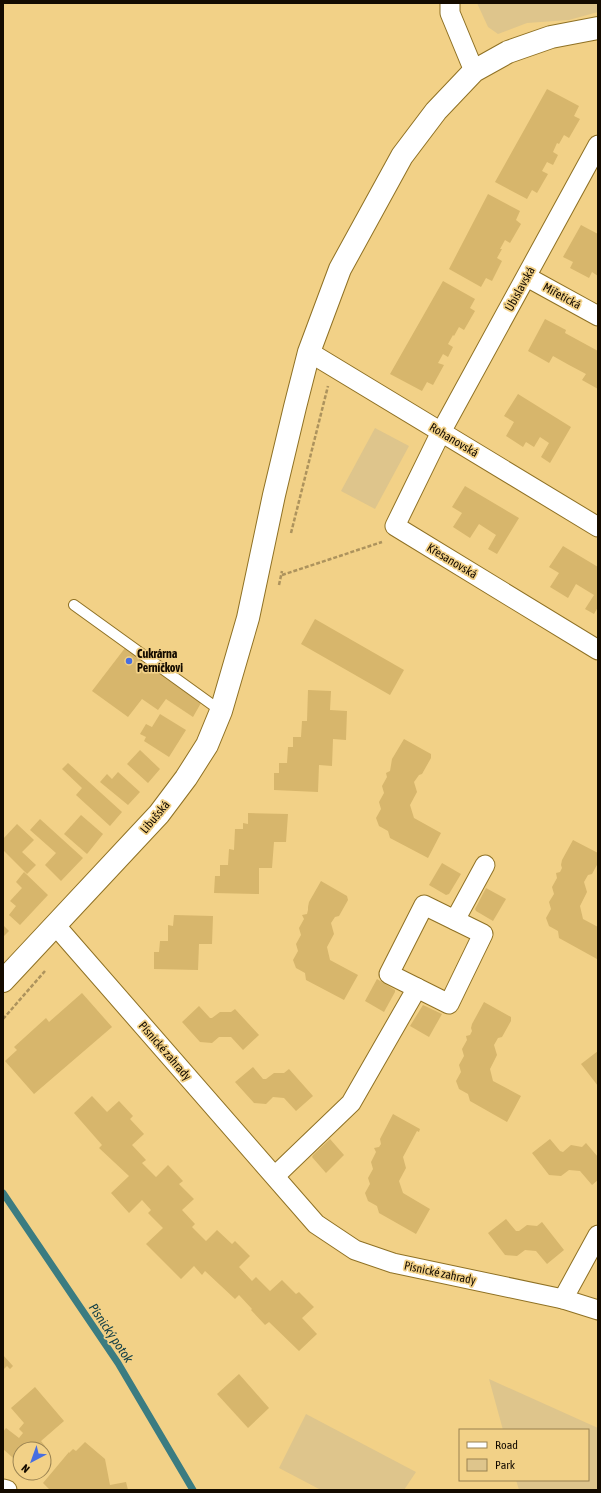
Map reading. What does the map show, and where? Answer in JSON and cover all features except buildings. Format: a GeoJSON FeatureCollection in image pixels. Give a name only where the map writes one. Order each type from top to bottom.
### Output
{"type":"FeatureCollection","features":[{"type":"Feature","properties":{"kind":"street"},"geometry":{"type":"LineString","coordinates":[[450,3],[450,13],[474,71]]}},
{"type":"Feature","properties":{"kind":"street","name":"Libušská"},"geometry":{"type":"LineString","coordinates":[[3,981],[159,814],[186,778],[207,745],[221,711],[248,618],[279,473],[310,352],[340,269],[402,156],[436,111],[474,71],[508,52],[551,37],[598,28]]}},
{"type":"Feature","properties":{"kind":"street","name":"Úbislavská"},"geometry":{"type":"LineString","coordinates":[[441,432],[598,145]]}},
{"type":"Feature","properties":{"kind":"street","name":"Miřetická"},"geometry":{"type":"LineString","coordinates":[[527,277],[598,316]]}},
{"type":"Feature","properties":{"kind":"street","name":"Rohanovská"},"geometry":{"type":"LineString","coordinates":[[310,352],[598,528]]}},
{"type":"Feature","properties":{"kind":"street","name":"Křesanovská"},"geometry":{"type":"LineString","coordinates":[[441,432],[395,526],[598,650]]}},
{"type":"Feature","properties":{"kind":"street"},"geometry":{"type":"LineString","coordinates":[[455,920],[485,865]]}},
{"type":"Feature","properties":{"kind":"street"},"geometry":{"type":"LineString","coordinates":[[424,904],[455,920],[483,934],[449,1004],[389,974],[424,904]]}},
{"type":"Feature","properties":{"kind":"street","name":"Písnické zahrady"},"geometry":{"type":"LineString","coordinates":[[56,926],[316,1224],[355,1250],[393,1264],[563,1299],[598,1310]]}},
{"type":"Feature","properties":{"kind":"street"},"geometry":{"type":"LineString","coordinates":[[274,1176],[350,1103],[417,988]]}},
{"type":"Feature","properties":{"kind":"street"},"geometry":{"type":"LineString","coordinates":[[563,1299],[598,1235]]}},
{"type":"Feature","properties":{"kind":"street"},"geometry":{"type":"LineString","coordinates":[[3,1489],[7,1490]]}},
{"type":"Feature","properties":{"kind":"lane"},"geometry":{"type":"LineString","coordinates":[[74,606],[221,711]]}},
{"type":"Feature","properties":{"kind":"path"},"geometry":{"type":"LineString","coordinates":[[282,576],[407,533]]}},
{"type":"Feature","properties":{"kind":"green space"},"geometry":{"type":"Polygon","coordinates":[[[477,3],[598,3],[598,12],[569,20],[527,23],[498,34],[488,27],[477,3]]]}},
{"type":"Feature","properties":{"kind":"green space"},"geometry":{"type":"Polygon","coordinates":[[[375,428],[409,446],[375,509],[341,491],[375,428]]]}},
{"type":"Feature","properties":{"kind":"green space"},"geometry":{"type":"Polygon","coordinates":[[[489,1379],[598,1428],[598,1490],[519,1490],[516,1481],[589,1481],[589,1429],[503,1429],[489,1379]]]}},
{"type":"Feature","properties":{"kind":"green space"},"geometry":{"type":"Polygon","coordinates":[[[306,1414],[416,1472],[404,1490],[321,1490],[279,1468],[306,1414]]]}},
{"type":"Feature","properties":{"kind":"waterway","name":"Písnický potok"},"geometry":{"type":"LineString","coordinates":[[3,1193],[118,1363],[193,1490]]}},
{"type":"Feature","properties":{"kind":"place","name":"Cukrárna Perníčkovi"},"geometry":{"type":"Point","coordinates":[129,661]}}]}
